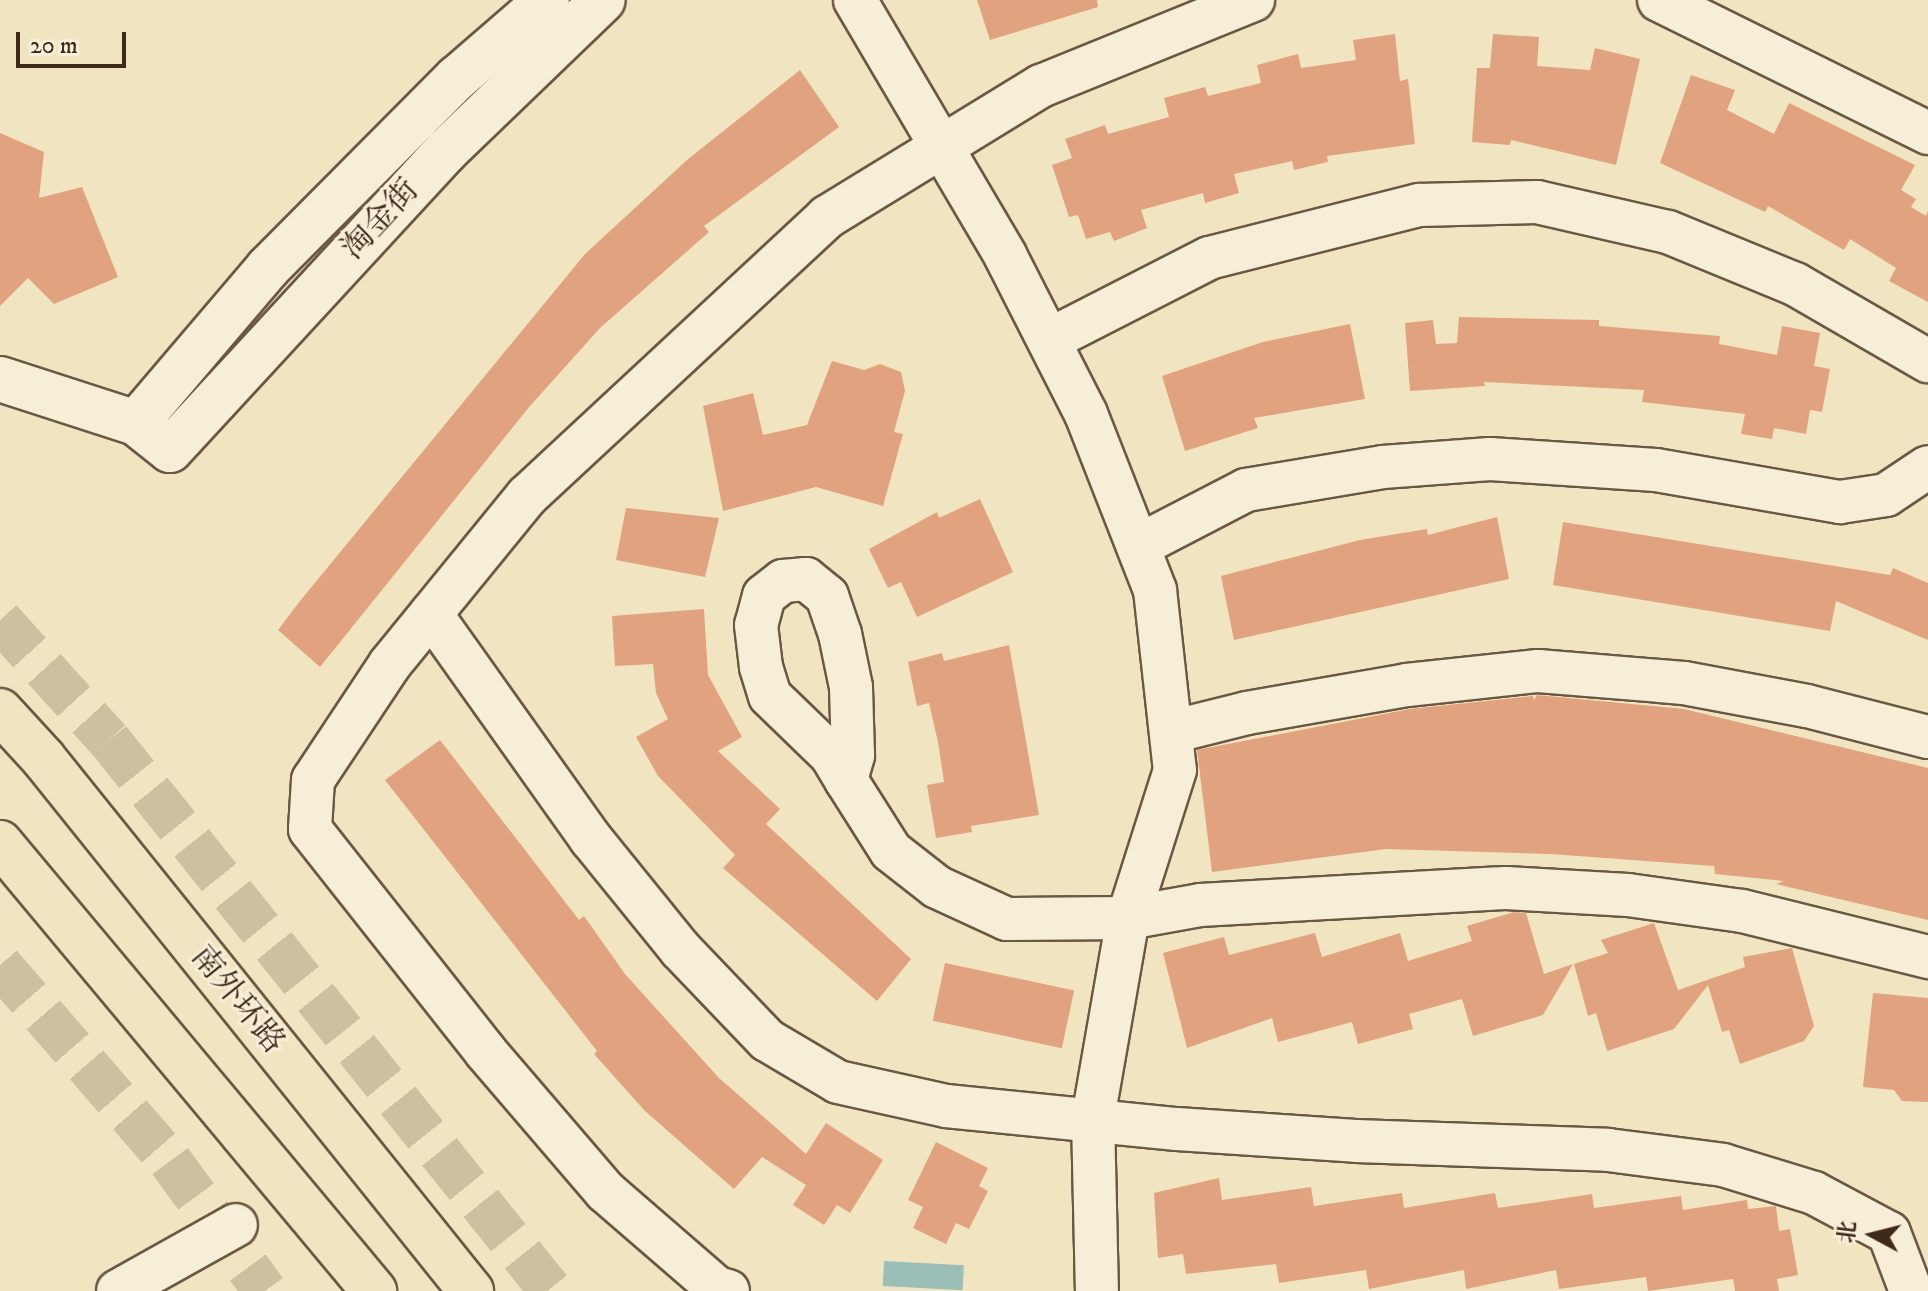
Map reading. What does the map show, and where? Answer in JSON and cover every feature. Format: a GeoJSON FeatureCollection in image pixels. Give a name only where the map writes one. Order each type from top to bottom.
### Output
{"type":"FeatureCollection","features":[{"type":"Feature","properties":{"kind":"highway","name":"南外环路"},"geometry":{"type":"LineString","coordinates":[[0,711],[471,1291]]}},
{"type":"Feature","properties":{"kind":"highway"},"geometry":{"type":"LineString","coordinates":[[0,843],[374,1291]]}},
{"type":"Feature","properties":{"kind":"street"},"geometry":{"type":"LineString","coordinates":[[0,379],[136,423],[268,268],[457,78],[547,0]]}},
{"type":"Feature","properties":{"kind":"street","name":"淘金街"},"geometry":{"type":"LineString","coordinates":[[136,423],[170,450],[447,150],[603,0]]}},
{"type":"Feature","properties":{"kind":"street"},"geometry":{"type":"LineString","coordinates":[[855,0],[1005,255],[1049,340],[1086,414],[1155,590],[1175,770],[1128,918],[1093,1118],[1097,1291]]}},
{"type":"Feature","properties":{"kind":"street"},"geometry":{"type":"LineString","coordinates":[[728,1291],[717,1288],[605,1191],[486,1052],[310,829],[313,780],[390,664],[527,496],[705,326],[827,217],[1041,86],[1253,0]]}},
{"type":"Feature","properties":{"kind":"street"},"geometry":{"type":"LineString","coordinates":[[1659,0],[1928,133]]}},
{"type":"Feature","properties":{"kind":"street"},"geometry":{"type":"LineString","coordinates":[[1049,340],[1209,258],[1419,205],[1537,202],[1668,232],[1795,284],[1928,361]]}},
{"type":"Feature","properties":{"kind":"street"},"geometry":{"type":"LineString","coordinates":[[1138,546],[1246,490],[1383,467],[1490,459],[1656,470],[1840,502],[1886,495],[1928,467]]}},
{"type":"Feature","properties":{"kind":"street"},"geometry":{"type":"LineString","coordinates":[[431,614],[591,839],[680,949],[767,1040],[838,1082],[946,1106],[1356,1141],[1608,1150],[1723,1165],[1814,1193],[1889,1233],[1928,1276]]}},
{"type":"Feature","properties":{"kind":"street"},"geometry":{"type":"LineString","coordinates":[[1171,732],[1247,713],[1407,685],[1538,671],[1684,683],[1807,706],[1928,737]]}},
{"type":"Feature","properties":{"kind":"street"},"geometry":{"type":"LineString","coordinates":[[846,780],[891,851],[937,887],[1007,919],[1128,918],[1200,905],[1506,888],[1628,895],[1742,911],[1928,957]]}},
{"type":"Feature","properties":{"kind":"street"},"geometry":{"type":"LineString","coordinates":[[118,1291],[236,1225]]}},
{"type":"Feature","properties":{"kind":"street"},"geometry":{"type":"LineString","coordinates":[[1889,1233],[1909,1274],[1911,1291]]}},
{"type":"Feature","properties":{"kind":"water"},"geometry":{"type":"Polygon","coordinates":[[[884,1261],[964,1265],[963,1290],[883,1286],[884,1261]]]}},
{"type":"Feature","properties":{"kind":"building"},"geometry":{"type":"Polygon","coordinates":[[[977,0],[1097,0],[1098,7],[990,40],[977,0]]]}},
{"type":"Feature","properties":{"kind":"building"},"geometry":{"type":"Polygon","coordinates":[[[1395,34],[1400,81],[1408,79],[1415,144],[1327,156],[1328,162],[1294,170],[1292,161],[1234,174],[1239,193],[1205,203],[1203,193],[1141,210],[1147,228],[1114,241],[1110,232],[1086,239],[1078,215],[1069,217],[1052,165],[1072,158],[1065,139],[1105,125],[1108,134],[1169,117],[1164,98],[1205,87],[1208,96],[1261,83],[1257,65],[1298,54],[1301,68],[1356,60],[1353,40],[1395,34]]]}},
{"type":"Feature","properties":{"kind":"building"},"geometry":{"type":"Polygon","coordinates":[[[1493,34],[1539,37],[1537,66],[1590,70],[1595,48],[1640,59],[1616,165],[1511,140],[1510,145],[1472,142],[1477,68],[1490,68],[1493,34]]]}},
{"type":"Feature","properties":{"kind":"building"},"geometry":{"type":"Polygon","coordinates":[[[800,70],[839,127],[704,226],[709,232],[600,328],[530,406],[320,667],[278,630],[300,601],[585,254],[687,160],[800,70]]]}},
{"type":"Feature","properties":{"kind":"building"},"geometry":{"type":"Polygon","coordinates":[[[1691,75],[1735,90],[1727,110],[1774,134],[1789,103],[1915,165],[1901,190],[1916,199],[1911,207],[1926,216],[1928,211],[1928,302],[1889,281],[1896,268],[1850,239],[1844,250],[1768,206],[1765,212],[1660,163],[1691,75]]]}},
{"type":"Feature","properties":{"kind":"building"},"geometry":{"type":"Polygon","coordinates":[[[0,133],[44,152],[39,198],[82,187],[118,277],[54,304],[28,278],[0,306],[0,133]]]}},
{"type":"Feature","properties":{"kind":"building"},"geometry":{"type":"Polygon","coordinates":[[[1459,317],[1599,320],[1599,326],[1720,336],[1719,344],[1777,355],[1782,326],[1820,333],[1814,366],[1830,369],[1822,412],[1810,410],[1806,434],[1774,428],[1772,439],[1741,434],[1745,414],[1642,402],[1644,390],[1484,382],[1485,386],[1410,391],[1405,323],[1433,320],[1436,344],[1457,343],[1459,317]]]}},
{"type":"Feature","properties":{"kind":"building"},"geometry":{"type":"Polygon","coordinates":[[[1350,324],[1365,399],[1254,418],[1258,428],[1185,451],[1162,376],[1263,342],[1350,324]]]}},
{"type":"Feature","properties":{"kind":"building"},"geometry":{"type":"Polygon","coordinates":[[[832,361],[864,370],[880,364],[901,372],[905,391],[894,432],[903,434],[883,506],[816,487],[723,511],[703,406],[753,393],[763,435],[807,425],[832,361]]]}},
{"type":"Feature","properties":{"kind":"building"},"geometry":{"type":"Polygon","coordinates":[[[980,499],[1013,572],[917,617],[901,582],[888,588],[869,549],[937,512],[939,518],[980,499]]]}},
{"type":"Feature","properties":{"kind":"building"},"geometry":{"type":"Polygon","coordinates":[[[626,508],[719,518],[705,577],[616,560],[626,508]]]}},
{"type":"Feature","properties":{"kind":"building"},"geometry":{"type":"Polygon","coordinates":[[[1497,517],[1509,579],[1234,640],[1221,576],[1360,540],[1427,529],[1428,535],[1497,517]]]}},
{"type":"Feature","properties":{"kind":"building"},"geometry":{"type":"Polygon","coordinates":[[[1563,522],[1890,575],[1893,568],[1928,583],[1928,640],[1836,601],[1830,631],[1553,585],[1563,522]]]}},
{"type":"Feature","properties":{"kind":"building"},"geometry":{"type":"Polygon","coordinates":[[[704,609],[708,675],[742,737],[718,751],[780,809],[766,824],[911,959],[877,1001],[723,868],[735,855],[658,776],[636,737],[668,719],[656,693],[653,664],[615,666],[612,616],[704,609]]]}},
{"type":"Feature","properties":{"kind":"building"},"geometry":{"type":"Polygon","coordinates":[[[1009,645],[1039,815],[971,826],[972,832],[936,838],[927,785],[944,782],[938,742],[929,703],[917,706],[908,662],[942,653],[944,661],[1009,645]]]}},
{"type":"Feature","properties":{"kind":"building"},"geometry":{"type":"Polygon","coordinates":[[[1537,695],[1684,709],[1928,768],[1928,920],[1776,884],[1784,881],[1715,874],[1714,866],[1550,854],[1386,849],[1212,872],[1197,750],[1410,709],[1533,696],[1534,700],[1537,695]]]}},
{"type":"Feature","properties":{"kind":"building"},"geometry":{"type":"Polygon","coordinates":[[[440,740],[579,920],[584,916],[625,974],[719,1078],[806,1154],[826,1123],[883,1160],[850,1213],[837,1205],[824,1225],[793,1205],[806,1185],[762,1157],[734,1189],[645,1111],[594,1054],[597,1051],[385,780],[440,740]]]}},
{"type":"Feature","properties":{"kind":"building"},"geometry":{"type":"Polygon","coordinates":[[[1514,912],[1526,913],[1544,974],[1573,964],[1543,1015],[1473,1036],[1462,999],[1409,1014],[1413,1029],[1358,1044],[1352,1022],[1278,1042],[1272,1018],[1187,1048],[1163,953],[1224,937],[1229,955],[1315,933],[1322,957],[1400,933],[1408,961],[1472,941],[1467,926],[1514,912]]]}},
{"type":"Feature","properties":{"kind":"building"},"geometry":{"type":"Polygon","coordinates":[[[1654,923],[1678,990],[1745,967],[1743,957],[1792,948],[1814,1026],[1804,1041],[1740,1064],[1729,1030],[1722,1032],[1708,985],[1674,1029],[1607,1051],[1596,1013],[1588,1016],[1574,964],[1608,953],[1601,940],[1654,923]]]}},
{"type":"Feature","properties":{"kind":"building"},"geometry":{"type":"Polygon","coordinates":[[[945,963],[1074,990],[1062,1048],[933,1021],[945,963]]]}},
{"type":"Feature","properties":{"kind":"building"},"geometry":{"type":"Polygon","coordinates":[[[1873,993],[1928,998],[1928,1102],[1902,1101],[1894,1090],[1863,1087],[1873,993]]]}},
{"type":"Feature","properties":{"kind":"building"},"geometry":{"type":"Polygon","coordinates":[[[936,1142],[988,1168],[979,1186],[988,1191],[969,1229],[956,1223],[946,1244],[913,1228],[923,1207],[908,1200],[936,1142]]]}},
{"type":"Feature","properties":{"kind":"building"},"geometry":{"type":"Polygon","coordinates":[[[1219,1178],[1222,1200],[1311,1187],[1314,1206],[1402,1193],[1404,1208],[1495,1193],[1498,1208],[1592,1194],[1594,1208],[1681,1196],[1683,1210],[1747,1200],[1748,1209],[1776,1206],[1779,1231],[1790,1229],[1798,1275],[1777,1279],[1779,1291],[1735,1291],[1733,1279],[1648,1291],[1646,1277],[1559,1289],[1556,1270],[1466,1289],[1464,1270],[1369,1289],[1366,1270],[1279,1283],[1276,1264],[1186,1274],[1183,1254],[1158,1258],[1154,1193],[1219,1178]]]}},
{"type":"Feature","properties":{"kind":"tunnel"},"geometry":{"type":"LineString","coordinates":[[0,620],[109,740],[551,1291]]}},
{"type":"Feature","properties":{"kind":"tunnel"},"geometry":{"type":"LineString","coordinates":[[0,965],[170,1161],[265,1291]]}}]}
